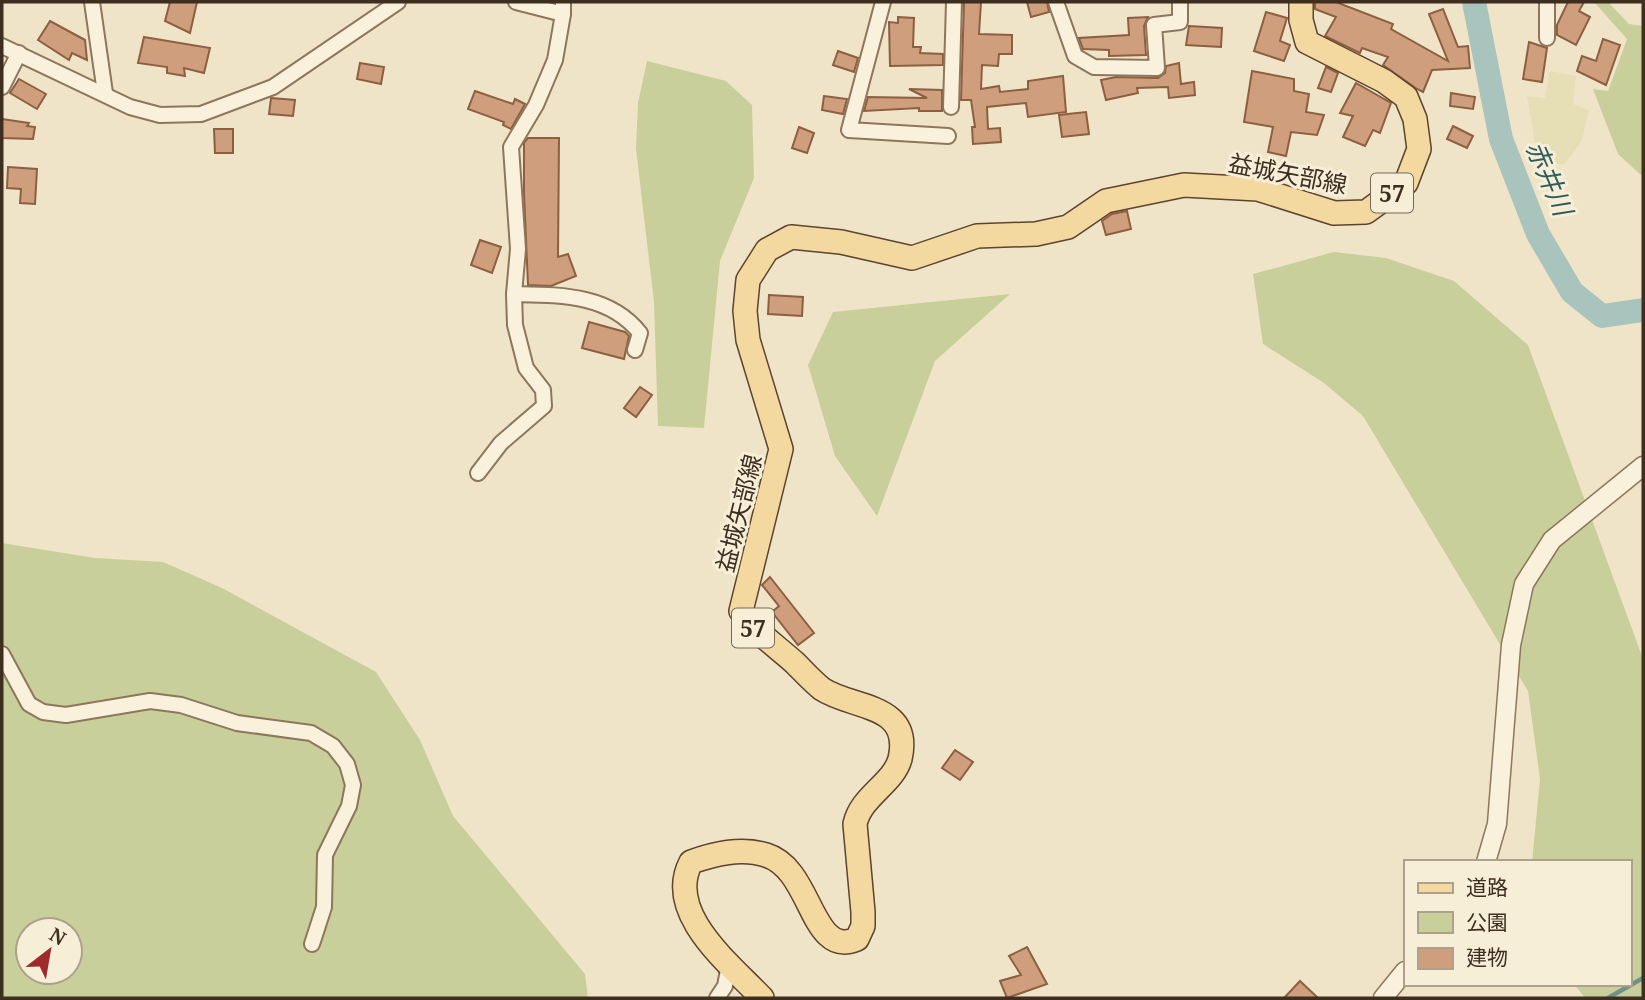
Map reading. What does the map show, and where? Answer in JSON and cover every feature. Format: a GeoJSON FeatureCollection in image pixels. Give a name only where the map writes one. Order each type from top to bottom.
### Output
{"type":"FeatureCollection","features":[{"type":"Feature","properties":{"kind":"main road","name":"益城矢部線"},"geometry":{"type":"LineString","coordinates":[[756,995],[696,923],[683,896],[682,877],[691,862],[721,852],[766,854],[784,864],[796,877],[824,932],[837,942],[848,943],[858,939],[863,926],[863,912],[855,824],[858,810],[899,762],[902,743],[894,721],[881,712],[825,691],[754,630],[741,611],[781,449],[748,340],[745,311],[748,280],[766,250],[791,237],[841,242],[912,258],[978,236],[1035,234],[1068,227],[1107,201],[1184,185],[1258,189],[1334,212],[1366,212],[1406,183],[1419,149],[1415,119],[1406,97],[1384,81],[1307,42],[1301,20],[1301,2]]}},
{"type":"Feature","properties":{"kind":"street"},"geometry":{"type":"LineString","coordinates":[[92,2],[104,93]]}},
{"type":"Feature","properties":{"kind":"street"},"geometry":{"type":"LineString","coordinates":[[2,46],[130,107],[160,115],[201,114],[273,88],[398,2]]}},
{"type":"Feature","properties":{"kind":"street"},"geometry":{"type":"LineString","coordinates":[[478,473],[501,443],[544,406],[543,390],[526,368],[515,325],[514,294],[518,249],[511,147],[536,105],[555,60],[563,8],[516,2]]}},
{"type":"Feature","properties":{"kind":"street"},"geometry":{"type":"LineString","coordinates":[[883,2],[849,130],[948,136]]}},
{"type":"Feature","properties":{"kind":"street"},"geometry":{"type":"LineString","coordinates":[[951,107],[954,2]]}},
{"type":"Feature","properties":{"kind":"street"},"geometry":{"type":"LineString","coordinates":[[1056,2],[1075,56],[1094,67],[1157,68],[1154,25],[1180,22],[1180,2]]}},
{"type":"Feature","properties":{"kind":"street"},"geometry":{"type":"LineString","coordinates":[[1547,2],[1547,38]]}},
{"type":"Feature","properties":{"kind":"street"},"geometry":{"type":"LineString","coordinates":[[2,87],[19,53]]}},
{"type":"Feature","properties":{"kind":"street"},"geometry":{"type":"LineString","coordinates":[[514,294],[563,295],[603,304],[629,319],[640,333],[635,350]]}},
{"type":"Feature","properties":{"kind":"street"},"geometry":{"type":"LineString","coordinates":[[1487,860],[1497,824],[1511,645],[1524,584],[1552,540],[1605,494],[1643,466]]}},
{"type":"Feature","properties":{"kind":"street"},"geometry":{"type":"LineString","coordinates":[[2,654],[29,704],[43,712],[66,715],[150,701],[181,705],[237,723],[311,733],[333,746],[347,764],[353,785],[349,806],[325,855],[324,907],[312,944]]}},
{"type":"Feature","properties":{"kind":"street"},"geometry":{"type":"LineString","coordinates":[[717,998],[725,986],[729,965]]}},
{"type":"Feature","properties":{"kind":"street"},"geometry":{"type":"LineString","coordinates":[[1383,998],[1404,972]]}},
{"type":"Feature","properties":{"kind":"shaded area"},"geometry":{"type":"Polygon","coordinates":[[[1550,71],[1576,76],[1573,104],[1589,110],[1582,140],[1564,165],[1538,160],[1527,96],[1545,98],[1550,71]]]}},
{"type":"Feature","properties":{"kind":"green space"},"geometry":{"type":"Polygon","coordinates":[[[1594,2],[1608,2],[1629,24],[1643,26],[1642,176],[1618,154],[1593,89],[1608,91],[1627,39],[1594,2]]]}},
{"type":"Feature","properties":{"kind":"green space"},"geometry":{"type":"Polygon","coordinates":[[[647,61],[726,81],[752,105],[754,178],[720,261],[704,428],[658,426],[654,302],[636,149],[638,103],[647,61]]]}},
{"type":"Feature","properties":{"kind":"green space"},"geometry":{"type":"Polygon","coordinates":[[[1334,252],[1386,258],[1454,281],[1528,345],[1643,659],[1643,998],[1585,998],[1576,986],[1631,986],[1631,860],[1532,860],[1540,779],[1528,691],[1363,416],[1324,383],[1263,344],[1253,274],[1334,252]]]}},
{"type":"Feature","properties":{"kind":"green space"},"geometry":{"type":"Polygon","coordinates":[[[1010,294],[935,361],[877,516],[835,456],[808,365],[833,312],[1010,294]]]}},
{"type":"Feature","properties":{"kind":"green space"},"geometry":{"type":"Polygon","coordinates":[[[2,543],[95,558],[163,562],[222,588],[376,672],[420,740],[453,816],[585,974],[588,998],[2,998],[2,543]]]}},
{"type":"Feature","properties":{"kind":"building"},"geometry":{"type":"Polygon","coordinates":[[[170,2],[197,2],[190,33],[165,21],[170,2]]]}},
{"type":"Feature","properties":{"kind":"building"},"geometry":{"type":"Polygon","coordinates":[[[964,2],[981,2],[979,34],[1012,35],[1012,54],[999,54],[998,66],[982,65],[981,89],[999,86],[1000,92],[1028,89],[1028,81],[1063,76],[1066,112],[1028,117],[1026,103],[987,107],[988,129],[1000,128],[1001,142],[973,144],[972,127],[975,127],[971,100],[961,100],[964,2]]]}},
{"type":"Feature","properties":{"kind":"building"},"geometry":{"type":"Polygon","coordinates":[[[1027,2],[1047,2],[1049,12],[1031,17],[1027,2]]]}},
{"type":"Feature","properties":{"kind":"building"},"geometry":{"type":"Polygon","coordinates":[[[1315,2],[1336,2],[1393,24],[1391,29],[1448,61],[1429,14],[1443,9],[1458,47],[1468,46],[1470,68],[1432,70],[1423,92],[1383,65],[1388,57],[1362,48],[1360,53],[1325,36],[1336,17],[1315,9],[1315,2]]]}},
{"type":"Feature","properties":{"kind":"building"},"geometry":{"type":"Polygon","coordinates":[[[1568,2],[1584,2],[1579,11],[1590,17],[1576,45],[1557,35],[1557,25],[1568,2]]]}},
{"type":"Feature","properties":{"kind":"building"},"geometry":{"type":"Polygon","coordinates":[[[1266,12],[1287,18],[1280,41],[1290,45],[1284,61],[1254,51],[1266,12]]]}},
{"type":"Feature","properties":{"kind":"building"},"geometry":{"type":"Polygon","coordinates":[[[898,17],[914,18],[913,47],[921,47],[920,53],[943,54],[943,65],[890,66],[889,22],[898,23],[898,17]]]}},
{"type":"Feature","properties":{"kind":"building"},"geometry":{"type":"Polygon","coordinates":[[[1148,17],[1144,26],[1146,55],[1109,56],[1109,50],[1083,49],[1079,38],[1129,35],[1128,18],[1148,17]]]}},
{"type":"Feature","properties":{"kind":"building"},"geometry":{"type":"Polygon","coordinates":[[[50,21],[85,40],[87,60],[72,53],[69,60],[38,40],[50,21]]]}},
{"type":"Feature","properties":{"kind":"building"},"geometry":{"type":"Polygon","coordinates":[[[1189,26],[1222,28],[1221,47],[1186,45],[1189,26]]]}},
{"type":"Feature","properties":{"kind":"building"},"geometry":{"type":"Polygon","coordinates":[[[144,37],[210,48],[204,73],[184,68],[185,76],[167,73],[167,67],[138,63],[144,37]]]}},
{"type":"Feature","properties":{"kind":"building"},"geometry":{"type":"Polygon","coordinates":[[[1603,39],[1620,45],[1606,85],[1577,71],[1582,56],[1596,61],[1603,39]]]}},
{"type":"Feature","properties":{"kind":"building"},"geometry":{"type":"Polygon","coordinates":[[[1529,42],[1547,48],[1542,82],[1523,79],[1529,42]]]}},
{"type":"Feature","properties":{"kind":"building"},"geometry":{"type":"Polygon","coordinates":[[[838,51],[858,58],[854,72],[833,65],[838,51]]]}},
{"type":"Feature","properties":{"kind":"building"},"geometry":{"type":"Polygon","coordinates":[[[360,63],[384,67],[381,84],[357,79],[360,63]]]}},
{"type":"Feature","properties":{"kind":"building"},"geometry":{"type":"Polygon","coordinates":[[[1179,63],[1181,84],[1194,82],[1195,95],[1169,98],[1168,87],[1137,88],[1138,93],[1106,100],[1101,80],[1116,77],[1158,78],[1165,73],[1166,66],[1179,63]]]}},
{"type":"Feature","properties":{"kind":"building"},"geometry":{"type":"Polygon","coordinates":[[[1326,67],[1338,73],[1331,92],[1318,88],[1326,67]]]}},
{"type":"Feature","properties":{"kind":"building"},"geometry":{"type":"Polygon","coordinates":[[[1252,71],[1294,79],[1294,91],[1309,94],[1306,112],[1324,115],[1317,135],[1291,132],[1286,156],[1268,152],[1273,127],[1244,122],[1252,71]]]}},
{"type":"Feature","properties":{"kind":"building"},"geometry":{"type":"Polygon","coordinates":[[[19,79],[46,94],[37,109],[10,93],[19,79]]]}},
{"type":"Feature","properties":{"kind":"building"},"geometry":{"type":"Polygon","coordinates":[[[1356,83],[1391,103],[1380,133],[1373,130],[1365,146],[1343,137],[1353,116],[1340,113],[1356,83]]]}},
{"type":"Feature","properties":{"kind":"building"},"geometry":{"type":"Polygon","coordinates":[[[909,89],[942,90],[942,111],[919,111],[919,108],[864,111],[868,97],[927,98],[909,89]]]}},
{"type":"Feature","properties":{"kind":"building"},"geometry":{"type":"Polygon","coordinates":[[[475,91],[513,104],[515,99],[525,104],[511,129],[503,125],[504,122],[468,109],[475,91]]]}},
{"type":"Feature","properties":{"kind":"building"},"geometry":{"type":"Polygon","coordinates":[[[1451,93],[1475,97],[1473,109],[1450,106],[1451,93]]]}},
{"type":"Feature","properties":{"kind":"building"},"geometry":{"type":"Polygon","coordinates":[[[824,96],[847,99],[843,114],[822,110],[824,96]]]}},
{"type":"Feature","properties":{"kind":"building"},"geometry":{"type":"Polygon","coordinates":[[[271,98],[295,100],[293,116],[269,114],[271,98]]]}},
{"type":"Feature","properties":{"kind":"building"},"geometry":{"type":"Polygon","coordinates":[[[1086,112],[1089,134],[1062,137],[1059,115],[1086,112]]]}},
{"type":"Feature","properties":{"kind":"building"},"geometry":{"type":"Polygon","coordinates":[[[2,119],[29,123],[27,126],[35,127],[33,139],[2,138],[2,119]]]}},
{"type":"Feature","properties":{"kind":"building"},"geometry":{"type":"Polygon","coordinates":[[[1453,126],[1473,136],[1467,148],[1447,139],[1453,126]]]}},
{"type":"Feature","properties":{"kind":"building"},"geometry":{"type":"Polygon","coordinates":[[[799,127],[814,133],[807,153],[792,148],[799,127]]]}},
{"type":"Feature","properties":{"kind":"building"},"geometry":{"type":"Polygon","coordinates":[[[214,129],[233,129],[233,153],[215,153],[214,129]]]}},
{"type":"Feature","properties":{"kind":"building"},"geometry":{"type":"Polygon","coordinates":[[[528,138],[559,138],[558,257],[568,254],[576,276],[551,286],[528,285],[524,143],[528,138]]]}},
{"type":"Feature","properties":{"kind":"building"},"geometry":{"type":"Polygon","coordinates":[[[8,167],[37,169],[35,204],[20,203],[21,189],[7,188],[8,167]]]}},
{"type":"Feature","properties":{"kind":"building"},"geometry":{"type":"Polygon","coordinates":[[[1127,211],[1131,229],[1106,235],[1102,221],[1112,214],[1127,211]]]}},
{"type":"Feature","properties":{"kind":"building"},"geometry":{"type":"Polygon","coordinates":[[[480,240],[501,247],[492,273],[471,265],[480,240]]]}},
{"type":"Feature","properties":{"kind":"building"},"geometry":{"type":"Polygon","coordinates":[[[769,295],[803,297],[802,316],[768,314],[769,295]]]}},
{"type":"Feature","properties":{"kind":"building"},"geometry":{"type":"Polygon","coordinates":[[[589,322],[625,332],[629,336],[624,359],[582,348],[589,322]]]}},
{"type":"Feature","properties":{"kind":"building"},"geometry":{"type":"Polygon","coordinates":[[[640,387],[652,395],[636,417],[624,408],[640,387]]]}},
{"type":"Feature","properties":{"kind":"building"},"geometry":{"type":"Polygon","coordinates":[[[770,577],[814,633],[798,645],[772,612],[779,606],[762,585],[770,577]]]}},
{"type":"Feature","properties":{"kind":"building"},"geometry":{"type":"Polygon","coordinates":[[[955,750],[973,762],[960,780],[942,768],[955,750]]]}},
{"type":"Feature","properties":{"kind":"building"},"geometry":{"type":"Polygon","coordinates":[[[1027,947],[1047,984],[1007,998],[1000,981],[1021,975],[1009,956],[1027,947]]]}},
{"type":"Feature","properties":{"kind":"building"},"geometry":{"type":"Polygon","coordinates":[[[1300,981],[1318,998],[1284,998],[1300,981]]]}},
{"type":"Feature","properties":{"kind":"waterway","name":"赤井川"},"geometry":{"type":"LineString","coordinates":[[1474,2],[1501,139],[1538,234],[1572,292],[1602,316],[1643,310]]}},
{"type":"Feature","properties":{"kind":"waterway"},"geometry":{"type":"LineString","coordinates":[[1631,985],[1643,978]]}},
{"type":"Feature","properties":{"kind":"waterway"},"geometry":{"type":"LineString","coordinates":[[1608,998],[1629,986]]}}]}
